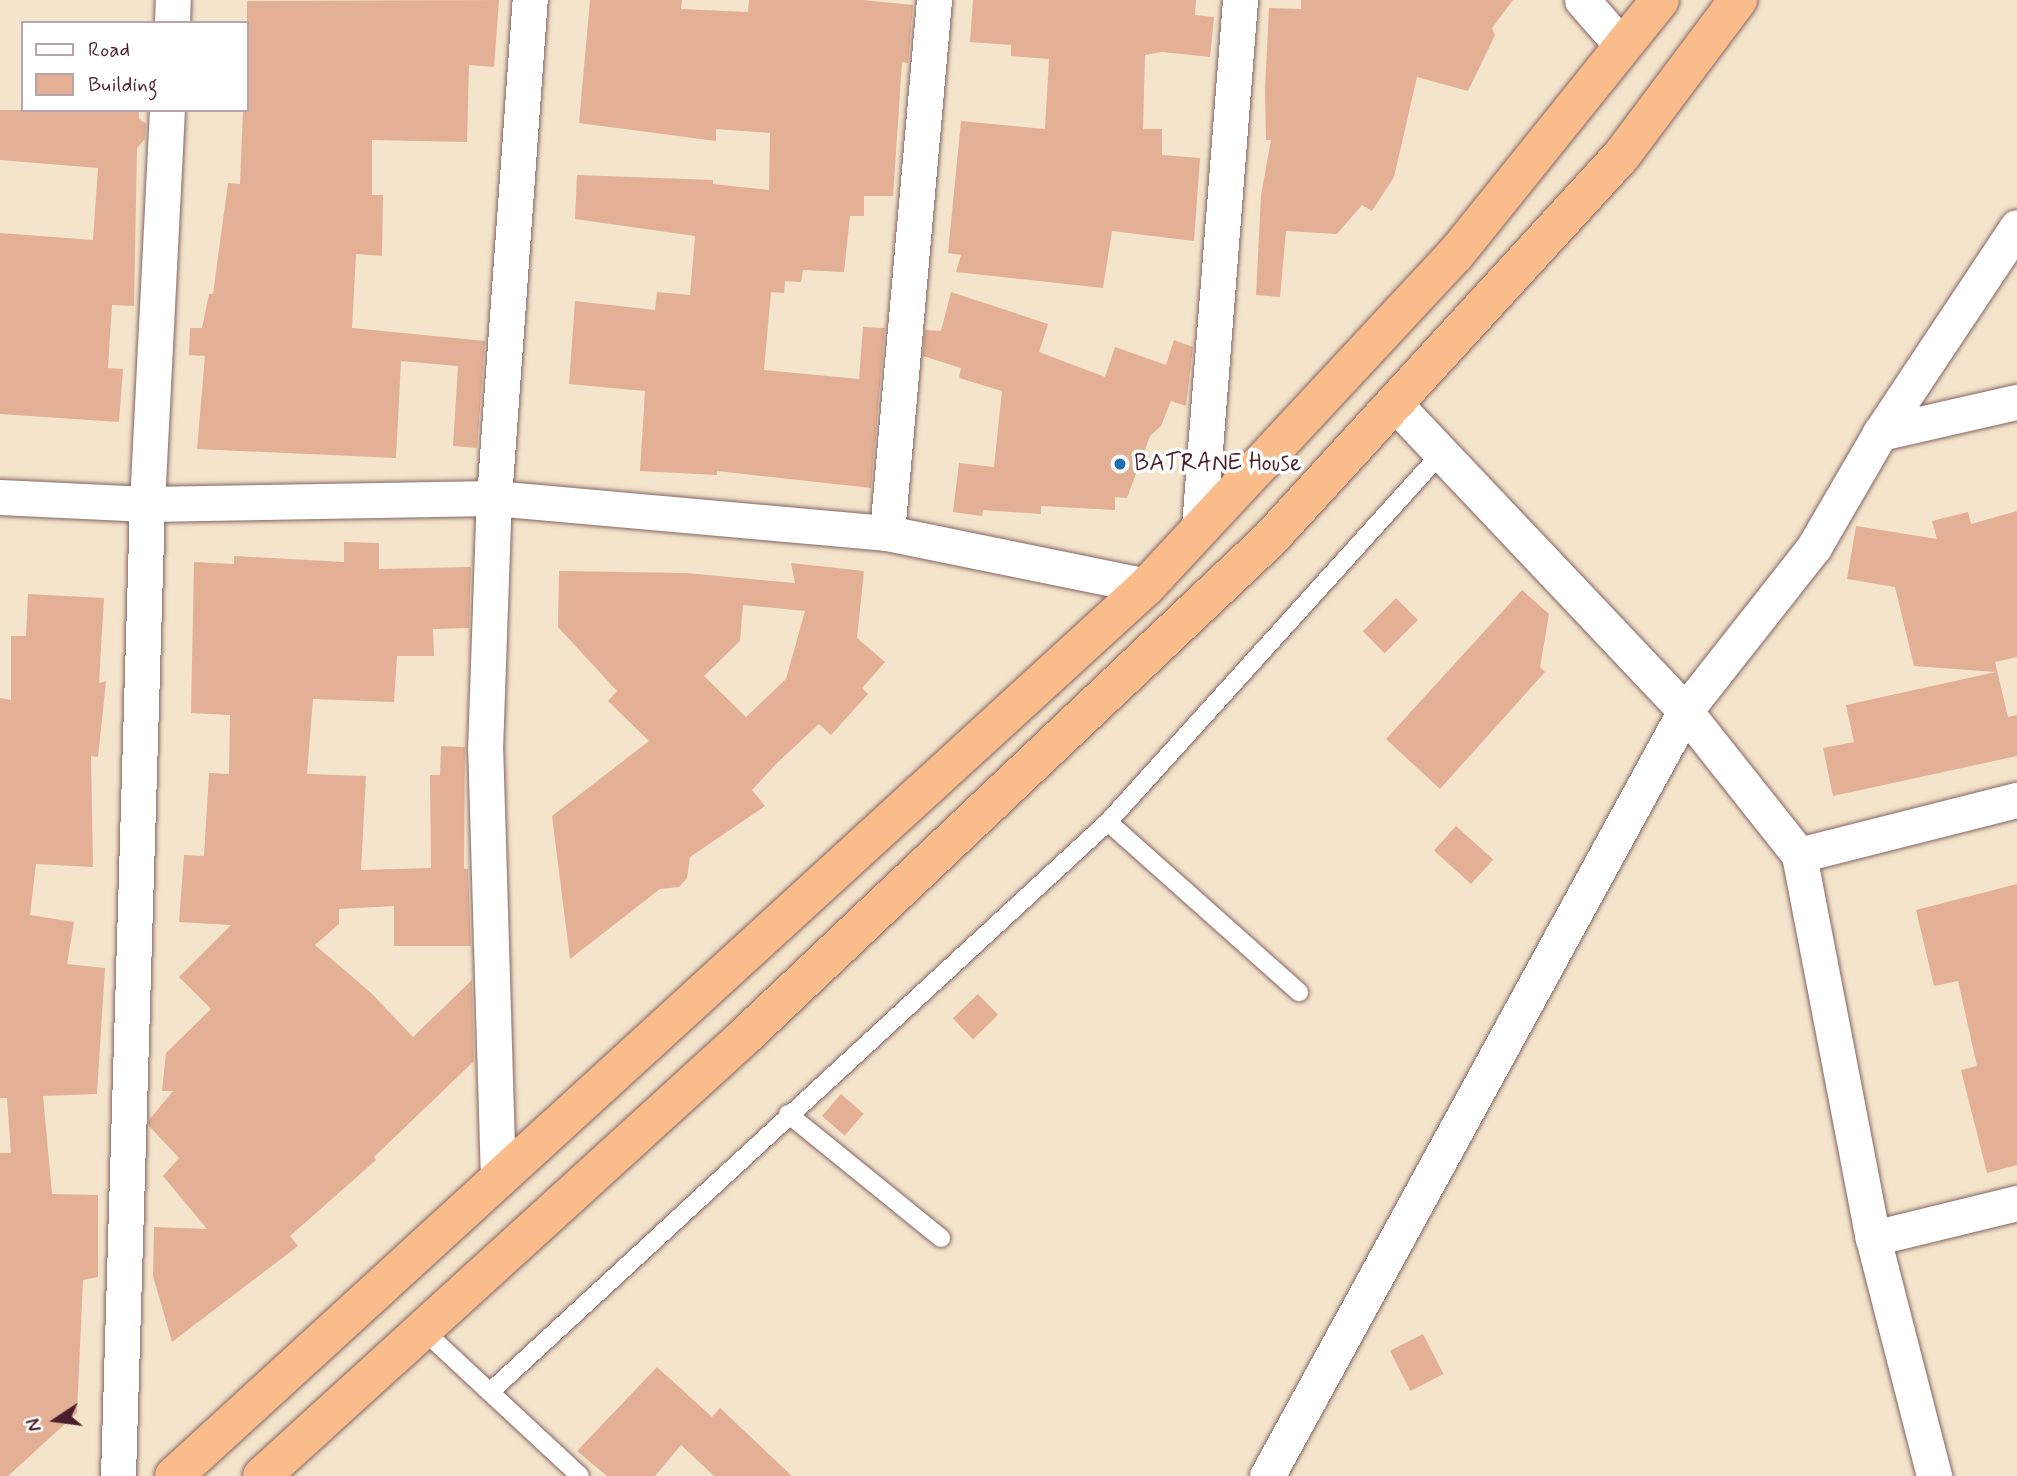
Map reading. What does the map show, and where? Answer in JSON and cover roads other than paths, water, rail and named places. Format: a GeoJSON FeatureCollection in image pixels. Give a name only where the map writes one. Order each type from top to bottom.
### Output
{"type":"FeatureCollection","features":[{"type":"Feature","properties":{"kind":"highway"},"geometry":{"type":"LineString","coordinates":[[174,1476],[1147,586],[1199,526],[1455,255],[1660,0]]}},
{"type":"Feature","properties":{"kind":"highway"},"geometry":{"type":"LineString","coordinates":[[262,1476],[743,1038],[1270,539],[1622,155],[1738,0]]}},
{"type":"Feature","properties":{"kind":"street"},"geometry":{"type":"LineString","coordinates":[[172,21],[173,0]]}},
{"type":"Feature","properties":{"kind":"street"},"geometry":{"type":"LineString","coordinates":[[498,1180],[485,750],[494,498],[530,0]]}},
{"type":"Feature","properties":{"kind":"street"},"geometry":{"type":"LineString","coordinates":[[887,533],[934,0]]}},
{"type":"Feature","properties":{"kind":"street"},"geometry":{"type":"LineString","coordinates":[[1199,526],[1240,0]]}},
{"type":"Feature","properties":{"kind":"street"},"geometry":{"type":"LineString","coordinates":[[1582,0],[1623,47]]}},
{"type":"Feature","properties":{"kind":"street"},"geometry":{"type":"LineString","coordinates":[[118,1476],[147,504],[167,112]]}},
{"type":"Feature","properties":{"kind":"street"},"geometry":{"type":"LineString","coordinates":[[1266,1476],[1685,711],[1814,547],[1880,433],[2017,227]]}},
{"type":"Feature","properties":{"kind":"street"},"geometry":{"type":"LineString","coordinates":[[1880,433],[2017,402]]}},
{"type":"Feature","properties":{"kind":"street"},"geometry":{"type":"LineString","coordinates":[[1394,403],[1685,711],[1799,855],[1872,1238],[1934,1476]]}},
{"type":"Feature","properties":{"kind":"street"},"geometry":{"type":"LineString","coordinates":[[0,498],[147,504],[494,498],[887,533],[1147,586]]}},
{"type":"Feature","properties":{"kind":"street"},"geometry":{"type":"LineString","coordinates":[[1799,855],[2017,800]]}},
{"type":"Feature","properties":{"kind":"street"},"geometry":{"type":"LineString","coordinates":[[1872,1238],[2017,1203]]}},
{"type":"Feature","properties":{"kind":"lane"},"geometry":{"type":"LineString","coordinates":[[490,1392],[788,1114],[1108,822],[1441,454]]}},
{"type":"Feature","properties":{"kind":"lane"},"geometry":{"type":"LineString","coordinates":[[1108,822],[1299,992]]}},
{"type":"Feature","properties":{"kind":"lane"},"geometry":{"type":"LineString","coordinates":[[788,1114],[941,1238]]}},
{"type":"Feature","properties":{"kind":"lane"},"geometry":{"type":"LineString","coordinates":[[422,1330],[580,1476]]}},
{"type":"Feature","properties":{"kind":"place","name":"BATRANE House"},"geometry":{"type":"Point","coordinates":[1120,464]}}]}
